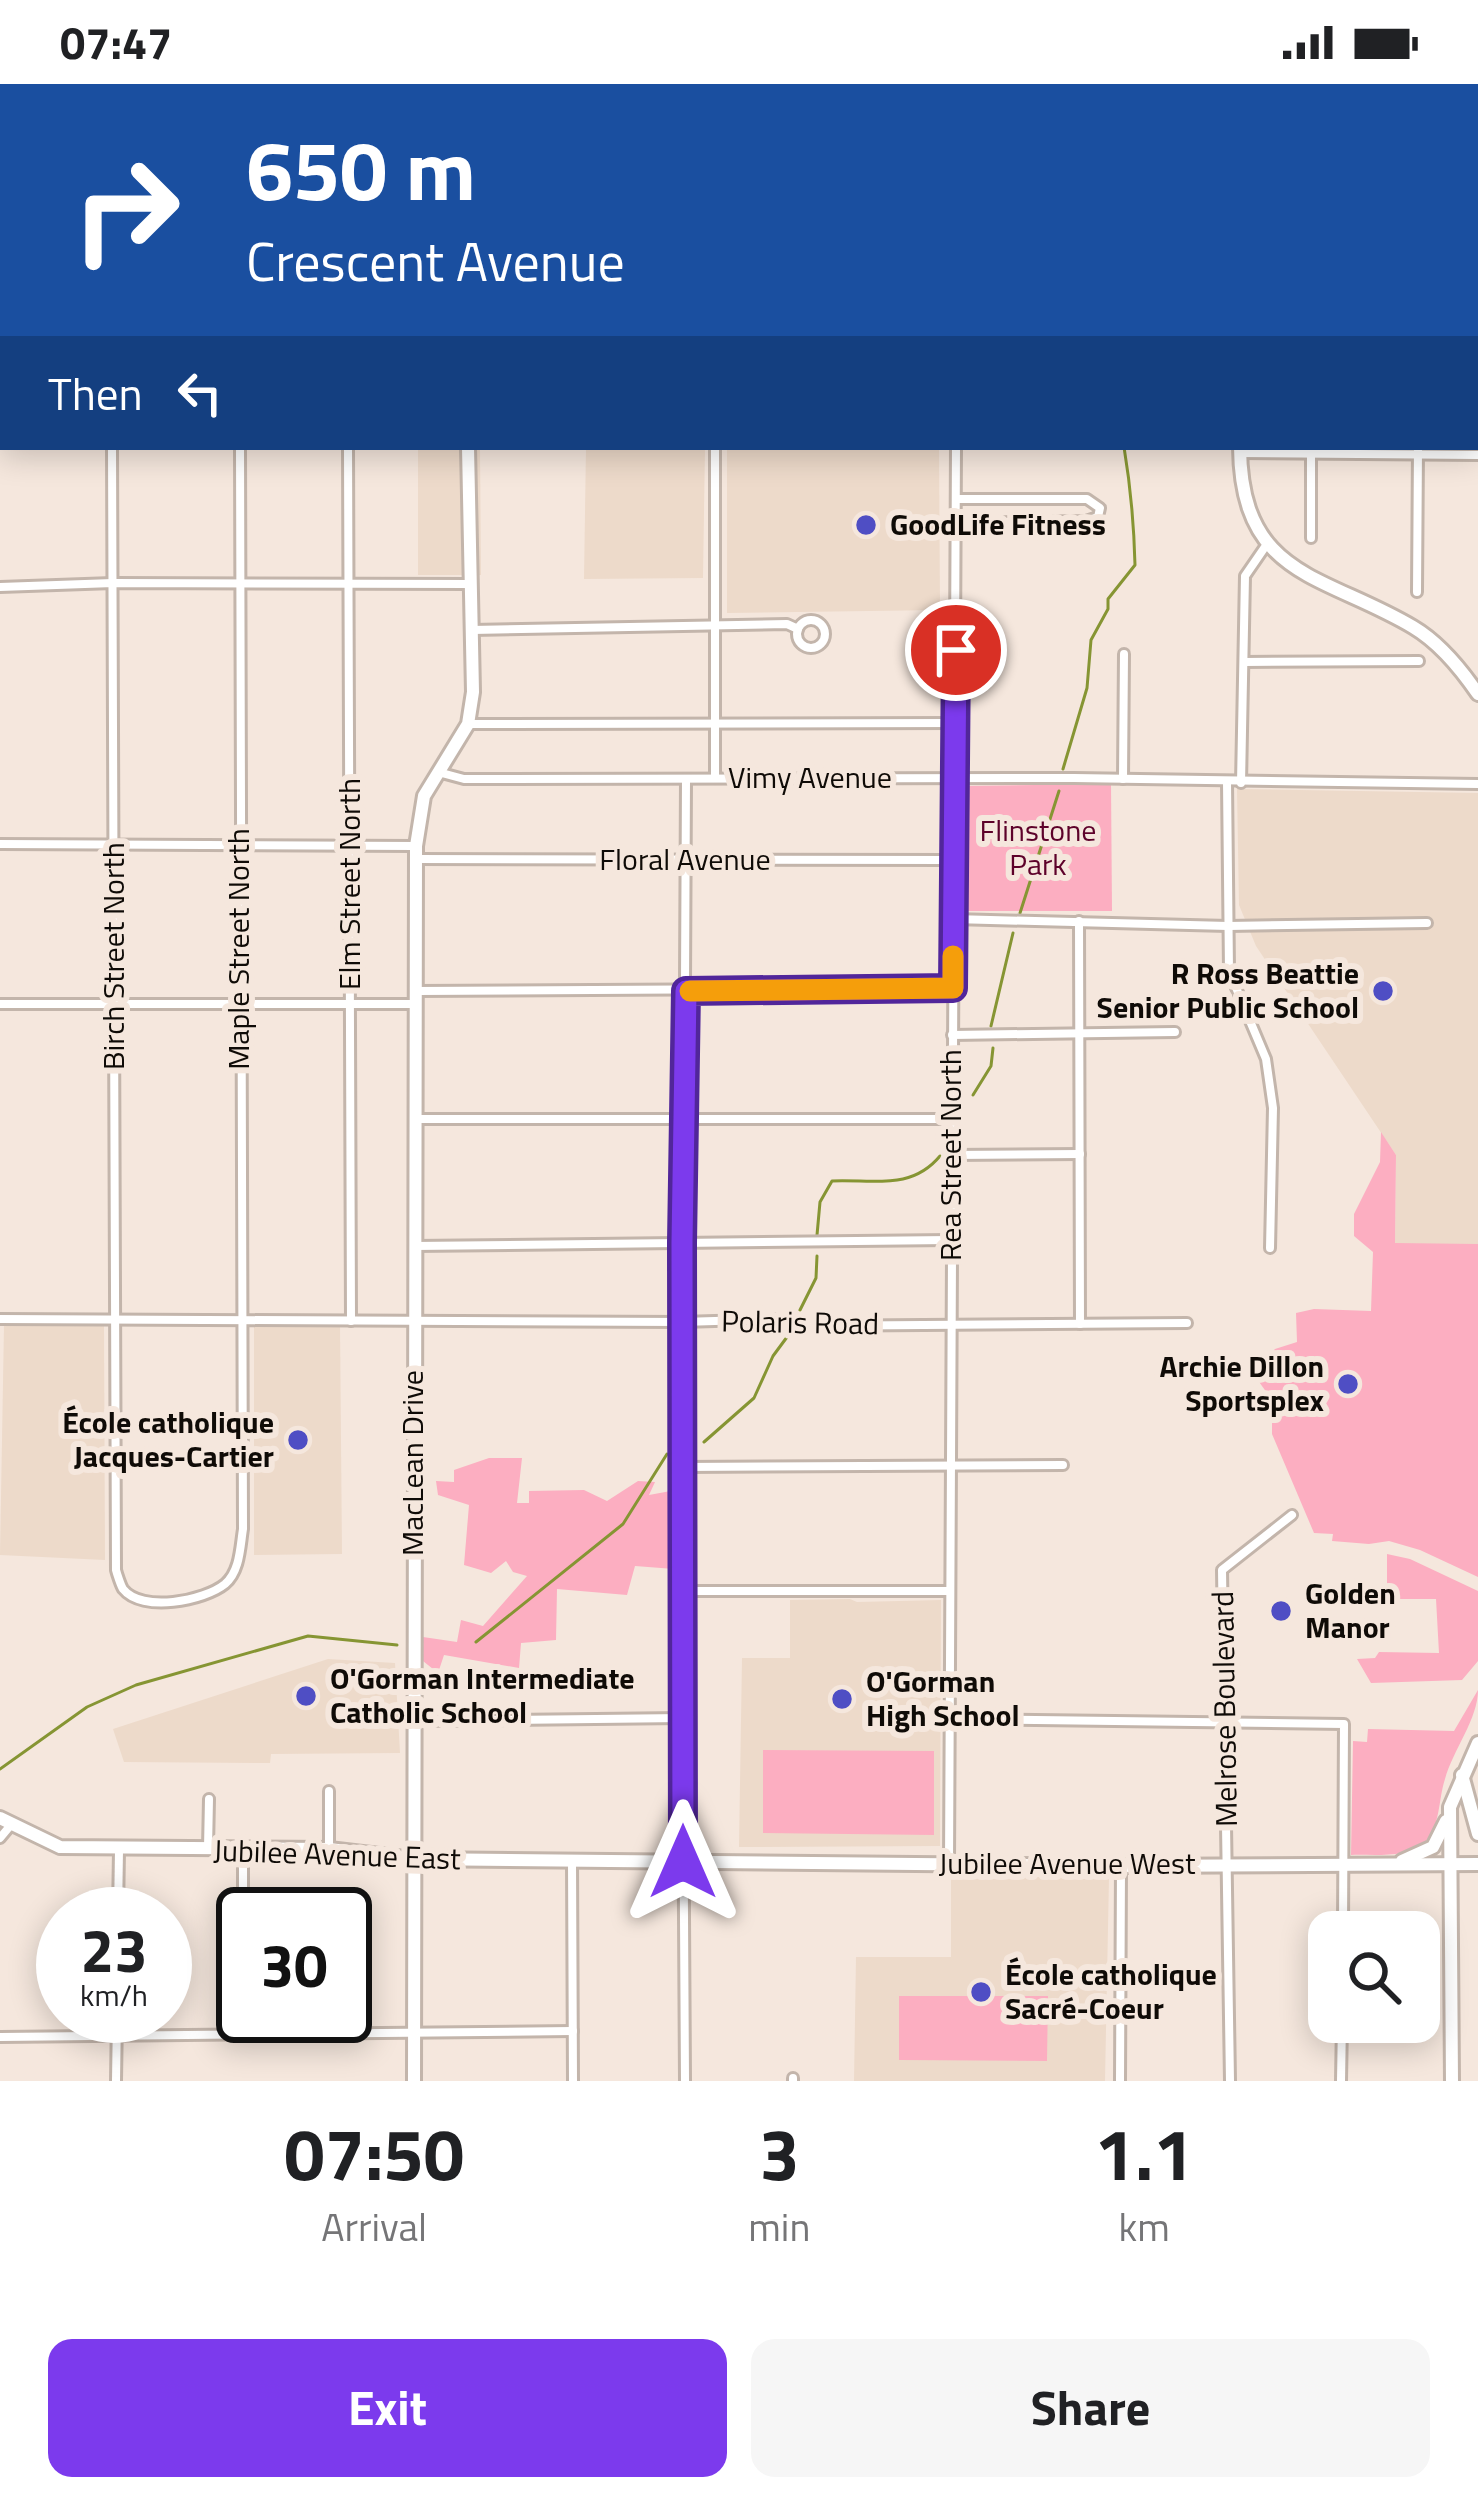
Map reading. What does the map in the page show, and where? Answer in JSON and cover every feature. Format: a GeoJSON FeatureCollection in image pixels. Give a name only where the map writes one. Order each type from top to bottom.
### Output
{"type":"FeatureCollection","features":[{"type":"Feature","properties":{"kind":"main road"},"geometry":{"type":"LineString","coordinates":[[416,852],[424,796],[468,724],[473,692],[468,450]]}},
{"type":"Feature","properties":{"kind":"main road"},"geometry":{"type":"LineString","coordinates":[[1240,450],[1250,513],[1267,544],[1284,562],[1415,628],[1464,673],[1478,694]]}},
{"type":"Feature","properties":{"kind":"main road","name":"MacLean Drive"},"geometry":{"type":"LineString","coordinates":[[414,2081],[416,852]]}},
{"type":"Feature","properties":{"kind":"main road"},"geometry":{"type":"LineString","coordinates":[[1389,1865],[1432,1847],[1478,1742]]}},
{"type":"Feature","properties":{"kind":"main road"},"geometry":{"type":"LineString","coordinates":[[1462,1774],[1478,1834]]}},
{"type":"Feature","properties":{"kind":"main road"},"geometry":{"type":"LineString","coordinates":[[1450,1807],[1452,2081]]}},
{"type":"Feature","properties":{"kind":"main road","name":"Jubilee Avenue East"},"geometry":{"type":"LineString","coordinates":[[3,1827],[60,1847],[329,1849],[413,1859],[683,1862]]}},
{"type":"Feature","properties":{"kind":"main road","name":"Jubilee Avenue West"},"geometry":{"type":"LineString","coordinates":[[683,1862],[1478,1864]]}},
{"type":"Feature","properties":{"kind":"street","name":"Birch Street North"},"geometry":{"type":"LineString","coordinates":[[112,450],[113,1320],[116,1570],[122,1588],[136,1599],[181,1600],[224,1585],[236,1570],[243,1529],[242,1451]]}},
{"type":"Feature","properties":{"kind":"street","name":"Maple Street North"},"geometry":{"type":"LineString","coordinates":[[240,450],[242,1451]]}},
{"type":"Feature","properties":{"kind":"street","name":"Elm Street North"},"geometry":{"type":"LineString","coordinates":[[349,450],[351,1321]]}},
{"type":"Feature","properties":{"kind":"street"},"geometry":{"type":"LineString","coordinates":[[715,450],[715,777]]}},
{"type":"Feature","properties":{"kind":"street","name":"Rea Street North"},"geometry":{"type":"LineString","coordinates":[[949,1864],[956,450]]}},
{"type":"Feature","properties":{"kind":"street"},"geometry":{"type":"LineString","coordinates":[[1240,450],[1478,455]]}},
{"type":"Feature","properties":{"kind":"street"},"geometry":{"type":"LineString","coordinates":[[1311,451],[1311,538]]}},
{"type":"Feature","properties":{"kind":"street"},"geometry":{"type":"LineString","coordinates":[[1417,592],[1418,451]]}},
{"type":"Feature","properties":{"kind":"street"},"geometry":{"type":"LineString","coordinates":[[956,499],[1087,499],[1100,508],[1098,517],[1086,521],[956,523]]}},
{"type":"Feature","properties":{"kind":"street"},"geometry":{"type":"LineString","coordinates":[[1240,783],[1245,576],[1267,544]]}},
{"type":"Feature","properties":{"kind":"street"},"geometry":{"type":"LineString","coordinates":[[0,587],[470,584]]}},
{"type":"Feature","properties":{"kind":"street"},"geometry":{"type":"LineString","coordinates":[[472,630],[713,624],[787,624],[798,629]]}},
{"type":"Feature","properties":{"kind":"street"},"geometry":{"type":"LineString","coordinates":[[1123,778],[1124,654]]}},
{"type":"Feature","properties":{"kind":"street"},"geometry":{"type":"LineString","coordinates":[[1244,662],[1419,661]]}},
{"type":"Feature","properties":{"kind":"street"},"geometry":{"type":"LineString","coordinates":[[468,724],[956,723]]}},
{"type":"Feature","properties":{"kind":"street","name":"Vimy Avenue"},"geometry":{"type":"LineString","coordinates":[[438,772],[464,779],[1123,778],[1478,784]]}},
{"type":"Feature","properties":{"kind":"street"},"geometry":{"type":"LineString","coordinates":[[685,2081],[682,1243],[686,779]]}},
{"type":"Feature","properties":{"kind":"street"},"geometry":{"type":"LineString","coordinates":[[1227,782],[1229,971],[1266,1059],[1274,1108],[1270,1248]]}},
{"type":"Feature","properties":{"kind":"street","name":"Floral Avenue"},"geometry":{"type":"LineString","coordinates":[[0,844],[350,846],[686,860],[954,860]]}},
{"type":"Feature","properties":{"kind":"street"},"geometry":{"type":"LineString","coordinates":[[952,919],[1228,926],[1427,922]]}},
{"type":"Feature","properties":{"kind":"street"},"geometry":{"type":"LineString","coordinates":[[1079,921],[1079,1324]]}},
{"type":"Feature","properties":{"kind":"street"},"geometry":{"type":"LineString","coordinates":[[0,1004],[350,1004],[416,997],[953,988]]}},
{"type":"Feature","properties":{"kind":"street"},"geometry":{"type":"LineString","coordinates":[[952,1035],[1175,1032]]}},
{"type":"Feature","properties":{"kind":"street"},"geometry":{"type":"LineString","coordinates":[[416,1119],[952,1118]]}},
{"type":"Feature","properties":{"kind":"street"},"geometry":{"type":"LineString","coordinates":[[952,1155],[1080,1154]]}},
{"type":"Feature","properties":{"kind":"street"},"geometry":{"type":"LineString","coordinates":[[412,1246],[950,1240]]}},
{"type":"Feature","properties":{"kind":"street","name":"Polaris Road"},"geometry":{"type":"LineString","coordinates":[[0,1319],[777,1319],[797,1326],[1187,1323]]}},
{"type":"Feature","properties":{"kind":"street"},"geometry":{"type":"LineString","coordinates":[[683,1467],[1063,1465]]}},
{"type":"Feature","properties":{"kind":"street","name":"Melrose Boulevard"},"geometry":{"type":"LineString","coordinates":[[1230,2081],[1222,1570],[1292,1515]]}},
{"type":"Feature","properties":{"kind":"street"},"geometry":{"type":"LineString","coordinates":[[682,1592],[950,1591]]}},
{"type":"Feature","properties":{"kind":"street"},"geometry":{"type":"LineString","coordinates":[[414,1721],[683,1718]]}},
{"type":"Feature","properties":{"kind":"street"},"geometry":{"type":"LineString","coordinates":[[950,1719],[1344,1724],[1343,1911]]}},
{"type":"Feature","properties":{"kind":"street"},"geometry":{"type":"LineString","coordinates":[[329,1791],[329,1849]]}},
{"type":"Feature","properties":{"kind":"street"},"geometry":{"type":"LineString","coordinates":[[208,1798],[208,1849]]}},
{"type":"Feature","properties":{"kind":"street"},"geometry":{"type":"LineString","coordinates":[[243,1849],[243,1887]]}},
{"type":"Feature","properties":{"kind":"street"},"geometry":{"type":"LineString","coordinates":[[118,1887],[119,1850]]}},
{"type":"Feature","properties":{"kind":"street"},"geometry":{"type":"LineString","coordinates":[[572,1861],[573,2081]]}},
{"type":"Feature","properties":{"kind":"street"},"geometry":{"type":"LineString","coordinates":[[1120,2081],[1121,1866]]}},
{"type":"Feature","properties":{"kind":"street"},"geometry":{"type":"LineString","coordinates":[[372,2034],[573,2031]]}},
{"type":"Feature","properties":{"kind":"street"},"geometry":{"type":"LineString","coordinates":[[0,2037],[36,2037]]}},
{"type":"Feature","properties":{"kind":"street"},"geometry":{"type":"LineString","coordinates":[[116,2043],[116,2081]]}},
{"type":"Feature","properties":{"kind":"street"},"geometry":{"type":"LineString","coordinates":[[1341,2081],[1342,2043]]}},
{"type":"Feature","properties":{"kind":"shaded area"},"geometry":{"type":"Polygon","coordinates":[[[418,450],[480,450],[481,575],[418,575],[418,450]]]}},
{"type":"Feature","properties":{"kind":"shaded area"},"geometry":{"type":"Polygon","coordinates":[[[586,450],[705,450],[703,578],[584,579],[586,450]]]}},
{"type":"Feature","properties":{"kind":"shaded area"},"geometry":{"type":"Polygon","coordinates":[[[727,450],[939,450],[940,610],[727,613],[727,450]]]}},
{"type":"Feature","properties":{"kind":"shaded area","name":"R Ross Beattie Senior Public School"},"geometry":{"type":"Polygon","coordinates":[[[1237,789],[1478,793],[1478,1244],[1395,1244],[1396,1155],[1256,946],[1239,905],[1237,789]]]}},
{"type":"Feature","properties":{"kind":"shaded area","name":"École catholique Jacques-Cartier"},"geometry":{"type":"Polygon","coordinates":[[[340,1324],[342,1554],[254,1555],[254,1326],[340,1324]]]}},
{"type":"Feature","properties":{"kind":"shaded area"},"geometry":{"type":"Polygon","coordinates":[[[4,1325],[104,1326],[105,1560],[0,1555],[4,1325]]]}},
{"type":"Feature","properties":{"kind":"shaded area","name":"O'Gorman High School"},"geometry":{"type":"Polygon","coordinates":[[[790,1600],[941,1600],[940,1846],[739,1847],[742,1658],[790,1658],[790,1600]]]}},
{"type":"Feature","properties":{"kind":"shaded area","name":"O'Gorman Intermediate Catholic School"},"geometry":{"type":"Polygon","coordinates":[[[328,1659],[395,1663],[400,1753],[271,1754],[270,1763],[124,1762],[113,1729],[328,1659]]]}},
{"type":"Feature","properties":{"kind":"shaded area","name":"École catholique Sacré-Coeur"},"geometry":{"type":"Polygon","coordinates":[[[951,1877],[1109,1877],[1105,2081],[854,2081],[856,1957],[951,1957],[951,1877]]]}},
{"type":"Feature","properties":{"kind":"green space","name":"Flinstone Park"},"geometry":{"type":"Polygon","coordinates":[[[1111,784],[1112,911],[963,911],[965,786],[1111,784]]]}},
{"type":"Feature","properties":{"kind":"green space"},"geometry":{"type":"Polygon","coordinates":[[[1381,1132],[1396,1155],[1395,1243],[1478,1244],[1478,1577],[1389,1541],[1332,1541],[1333,1534],[1314,1533],[1272,1434],[1272,1400],[1252,1372],[1275,1349],[1297,1342],[1296,1313],[1371,1311],[1373,1252],[1354,1236],[1354,1214],[1380,1162],[1381,1132]]]}},
{"type":"Feature","properties":{"kind":"green space"},"geometry":{"type":"Polygon","coordinates":[[[489,1458],[522,1458],[517,1503],[529,1503],[529,1491],[584,1490],[607,1501],[638,1481],[655,1482],[649,1495],[676,1490],[674,1569],[635,1566],[627,1595],[557,1589],[556,1640],[521,1643],[519,1668],[444,1655],[438,1673],[423,1661],[423,1637],[457,1642],[461,1620],[483,1626],[527,1576],[513,1572],[506,1561],[491,1573],[464,1565],[469,1505],[438,1495],[436,1481],[454,1482],[454,1470],[489,1458]]]}},
{"type":"Feature","properties":{"kind":"green space"},"geometry":{"type":"Polygon","coordinates":[[[1387,1554],[1410,1559],[1478,1591],[1478,1661],[1462,1680],[1371,1683],[1357,1659],[1375,1658],[1379,1652],[1439,1653],[1436,1599],[1387,1599],[1387,1554]]]}},
{"type":"Feature","properties":{"kind":"green space"},"geometry":{"type":"Polygon","coordinates":[[[1478,1690],[1474,1712],[1445,1779],[1434,1828],[1425,1842],[1400,1853],[1351,1855],[1353,1741],[1367,1742],[1368,1729],[1454,1731],[1478,1690]]]}},
{"type":"Feature","properties":{"kind":"green space"},"geometry":{"type":"Polygon","coordinates":[[[763,1750],[934,1751],[934,1835],[763,1833],[763,1750]]]}},
{"type":"Feature","properties":{"kind":"green space"},"geometry":{"type":"Polygon","coordinates":[[[899,1996],[1048,1996],[1047,2061],[899,2060],[899,1996]]]}},
{"type":"Feature","properties":{"kind":"waterway"},"geometry":{"type":"LineString","coordinates":[[1063,769],[1087,688],[1091,640],[1108,609],[1108,599],[1135,565],[1124,450]]}},
{"type":"Feature","properties":{"kind":"waterway"},"geometry":{"type":"LineString","coordinates":[[1020,913],[1059,791]]}},
{"type":"Feature","properties":{"kind":"waterway"},"geometry":{"type":"LineString","coordinates":[[991,1026],[1013,933]]}},
{"type":"Feature","properties":{"kind":"waterway"},"geometry":{"type":"LineString","coordinates":[[973,1095],[991,1066],[993,1048]]}},
{"type":"Feature","properties":{"kind":"waterway"},"geometry":{"type":"LineString","coordinates":[[817,1235],[820,1202],[832,1181],[904,1179],[940,1156]]}},
{"type":"Feature","properties":{"kind":"waterway"},"geometry":{"type":"LineString","coordinates":[[800,1310],[816,1278],[817,1256]]}},
{"type":"Feature","properties":{"kind":"waterway"},"geometry":{"type":"LineString","coordinates":[[704,1442],[754,1398],[773,1356],[790,1333]]}},
{"type":"Feature","properties":{"kind":"waterway"},"geometry":{"type":"LineString","coordinates":[[476,1642],[623,1524],[667,1454]]}},
{"type":"Feature","properties":{"kind":"waterway"},"geometry":{"type":"LineString","coordinates":[[0,1769],[87,1707],[136,1685],[308,1636],[397,1645]]}},
{"type":"Feature","properties":{"kind":"slow traffic"},"geometry":{"type":"LineString","coordinates":[[690,991],[953,988],[953,956]]}},
{"type":"Feature","properties":{"kind":"place","name":"GoodLife Fitness"},"geometry":{"type":"Point","coordinates":[866,525]}},
{"type":"Feature","properties":{"kind":"place","name":"R Ross Beattie Senior Public School"},"geometry":{"type":"Point","coordinates":[1383,991]}},
{"type":"Feature","properties":{"kind":"place","name":"Archie Dillon Sportsplex"},"geometry":{"type":"Point","coordinates":[1348,1384]}},
{"type":"Feature","properties":{"kind":"place","name":"École catholique Jacques-Cartier"},"geometry":{"type":"Point","coordinates":[298,1440]}},
{"type":"Feature","properties":{"kind":"place","name":"Golden Manor"},"geometry":{"type":"Point","coordinates":[1281,1611]}},
{"type":"Feature","properties":{"kind":"place","name":"O'Gorman Intermediate Catholic School"},"geometry":{"type":"Point","coordinates":[306,1696]}},
{"type":"Feature","properties":{"kind":"place","name":"O'Gorman High School"},"geometry":{"type":"Point","coordinates":[842,1699]}},
{"type":"Feature","properties":{"kind":"place","name":"École catholique Sacré-Coeur"},"geometry":{"type":"Point","coordinates":[981,1992]}},
{"type":"Feature","properties":{"kind":"route"},"geometry":{"type":"LineString","coordinates":[[683,1862],[686,991],[953,988],[956,650]]}}]}
